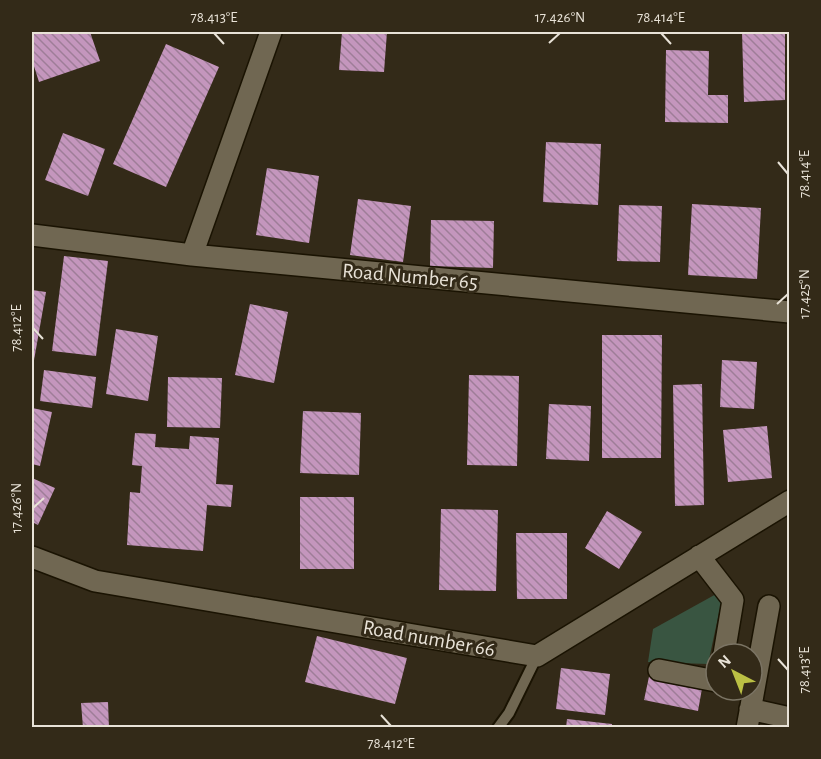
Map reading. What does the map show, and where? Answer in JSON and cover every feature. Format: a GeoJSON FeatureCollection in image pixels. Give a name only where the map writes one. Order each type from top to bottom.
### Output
{"type":"FeatureCollection","features":[{"type":"Feature","properties":{"kind":"street"},"geometry":{"type":"LineString","coordinates":[[192,255],[271,32]]}},
{"type":"Feature","properties":{"kind":"street","name":"Road Number 65"},"geometry":{"type":"LineString","coordinates":[[32,235],[192,255],[789,312]]}},
{"type":"Feature","properties":{"kind":"street"},"geometry":{"type":"LineString","coordinates":[[537,656],[789,501]]}},
{"type":"Feature","properties":{"kind":"street"},"geometry":{"type":"LineString","coordinates":[[699,556],[733,600],[726,642]]}},
{"type":"Feature","properties":{"kind":"street","name":"Road number 66"},"geometry":{"type":"LineString","coordinates":[[32,557],[95,581],[537,656]]}},
{"type":"Feature","properties":{"kind":"street"},"geometry":{"type":"LineString","coordinates":[[769,606],[749,718],[789,718]]}},
{"type":"Feature","properties":{"kind":"street"},"geometry":{"type":"LineString","coordinates":[[659,670],[704,679]]}},
{"type":"Feature","properties":{"kind":"lane"},"geometry":{"type":"LineString","coordinates":[[498,728],[510,713],[537,656]]}},
{"type":"Feature","properties":{"kind":"green space"},"geometry":{"type":"Polygon","coordinates":[[[718,593],[722,599],[713,642],[704,642],[704,664],[648,662],[653,629],[718,593]]]}},
{"type":"Feature","properties":{"kind":"building"},"geometry":{"type":"Polygon","coordinates":[[[32,32],[90,32],[100,61],[39,82],[32,60],[32,32]]]}},
{"type":"Feature","properties":{"kind":"building"},"geometry":{"type":"Polygon","coordinates":[[[342,32],[387,32],[384,72],[339,70],[342,32]]]}},
{"type":"Feature","properties":{"kind":"building"},"geometry":{"type":"Polygon","coordinates":[[[742,32],[785,32],[785,100],[744,102],[742,32]]]}},
{"type":"Feature","properties":{"kind":"building"},"geometry":{"type":"Polygon","coordinates":[[[166,44],[219,67],[166,187],[113,164],[166,44]]]}},
{"type":"Feature","properties":{"kind":"building"},"geometry":{"type":"Polygon","coordinates":[[[666,50],[709,51],[708,95],[728,95],[728,123],[665,122],[666,50]]]}},
{"type":"Feature","properties":{"kind":"building"},"geometry":{"type":"Polygon","coordinates":[[[63,133],[105,149],[88,196],[45,180],[63,133]]]}},
{"type":"Feature","properties":{"kind":"building"},"geometry":{"type":"Polygon","coordinates":[[[546,142],[601,144],[598,205],[543,202],[546,142]]]}},
{"type":"Feature","properties":{"kind":"building"},"geometry":{"type":"Polygon","coordinates":[[[267,168],[319,176],[309,243],[256,235],[267,168]]]}},
{"type":"Feature","properties":{"kind":"building"},"geometry":{"type":"Polygon","coordinates":[[[358,199],[411,206],[403,262],[350,255],[358,199]]]}},
{"type":"Feature","properties":{"kind":"building"},"geometry":{"type":"Polygon","coordinates":[[[692,204],[761,208],[757,279],[688,275],[692,204]]]}},
{"type":"Feature","properties":{"kind":"building"},"geometry":{"type":"Polygon","coordinates":[[[619,205],[662,206],[660,262],[617,261],[619,205]]]}},
{"type":"Feature","properties":{"kind":"building"},"geometry":{"type":"Polygon","coordinates":[[[431,220],[494,221],[493,268],[430,266],[431,220]]]}},
{"type":"Feature","properties":{"kind":"building"},"geometry":{"type":"Polygon","coordinates":[[[64,256],[108,261],[96,356],[52,351],[64,256]]]}},
{"type":"Feature","properties":{"kind":"building"},"geometry":{"type":"Polygon","coordinates":[[[32,290],[46,292],[33,366],[32,366],[32,290]]]}},
{"type":"Feature","properties":{"kind":"building"},"geometry":{"type":"Polygon","coordinates":[[[250,304],[288,312],[274,383],[235,375],[250,304]]]}},
{"type":"Feature","properties":{"kind":"building"},"geometry":{"type":"Polygon","coordinates":[[[116,329],[158,336],[148,401],[106,394],[116,329]]]}},
{"type":"Feature","properties":{"kind":"building"},"geometry":{"type":"Polygon","coordinates":[[[602,335],[662,335],[661,458],[602,458],[602,335]]]}},
{"type":"Feature","properties":{"kind":"building"},"geometry":{"type":"Polygon","coordinates":[[[722,360],[757,362],[754,409],[720,407],[722,360]]]}},
{"type":"Feature","properties":{"kind":"building"},"geometry":{"type":"Polygon","coordinates":[[[44,370],[96,377],[92,408],[40,401],[44,370]]]}},
{"type":"Feature","properties":{"kind":"building"},"geometry":{"type":"Polygon","coordinates":[[[469,375],[519,376],[517,466],[467,465],[469,375]]]}},
{"type":"Feature","properties":{"kind":"building"},"geometry":{"type":"Polygon","coordinates":[[[168,377],[222,378],[220,428],[167,427],[168,377]]]}},
{"type":"Feature","properties":{"kind":"building"},"geometry":{"type":"Polygon","coordinates":[[[702,384],[704,505],[675,506],[673,385],[702,384]]]}},
{"type":"Feature","properties":{"kind":"building"},"geometry":{"type":"Polygon","coordinates":[[[549,404],[591,406],[589,461],[546,459],[549,404]]]}},
{"type":"Feature","properties":{"kind":"building"},"geometry":{"type":"Polygon","coordinates":[[[32,408],[52,412],[40,466],[32,464],[32,408]]]}},
{"type":"Feature","properties":{"kind":"building"},"geometry":{"type":"Polygon","coordinates":[[[303,411],[361,413],[359,475],[300,473],[303,411]]]}},
{"type":"Feature","properties":{"kind":"building"},"geometry":{"type":"Polygon","coordinates":[[[767,426],[772,478],[728,482],[723,430],[767,426]]]}},
{"type":"Feature","properties":{"kind":"building"},"geometry":{"type":"Polygon","coordinates":[[[135,433],[156,434],[155,447],[189,449],[190,436],[219,438],[216,484],[233,485],[231,507],[207,505],[203,551],[127,545],[130,492],[140,493],[142,466],[132,465],[135,433]]]}},
{"type":"Feature","properties":{"kind":"building"},"geometry":{"type":"Polygon","coordinates":[[[32,478],[55,488],[38,525],[32,522],[32,478]]]}},
{"type":"Feature","properties":{"kind":"building"},"geometry":{"type":"Polygon","coordinates":[[[300,497],[354,497],[354,569],[300,569],[300,497]]]}},
{"type":"Feature","properties":{"kind":"building"},"geometry":{"type":"Polygon","coordinates":[[[441,509],[498,510],[496,591],[439,590],[441,509]]]}},
{"type":"Feature","properties":{"kind":"building"},"geometry":{"type":"Polygon","coordinates":[[[607,511],[642,532],[619,569],[585,548],[607,511]]]}},
{"type":"Feature","properties":{"kind":"building"},"geometry":{"type":"Polygon","coordinates":[[[516,533],[567,533],[567,599],[517,599],[516,533]]]}},
{"type":"Feature","properties":{"kind":"building"},"geometry":{"type":"Polygon","coordinates":[[[317,636],[407,658],[395,704],[305,682],[317,636]]]}},
{"type":"Feature","properties":{"kind":"building"},"geometry":{"type":"Polygon","coordinates":[[[561,668],[610,674],[605,715],[556,709],[561,668]]]}},
{"type":"Feature","properties":{"kind":"building"},"geometry":{"type":"Polygon","coordinates":[[[650,672],[703,683],[698,711],[644,700],[650,672]]]}},
{"type":"Feature","properties":{"kind":"building"},"geometry":{"type":"Polygon","coordinates":[[[108,702],[109,728],[83,728],[81,703],[108,702]]]}},
{"type":"Feature","properties":{"kind":"building"},"geometry":{"type":"Polygon","coordinates":[[[567,719],[612,724],[612,728],[566,728],[567,719]]]}}]}
